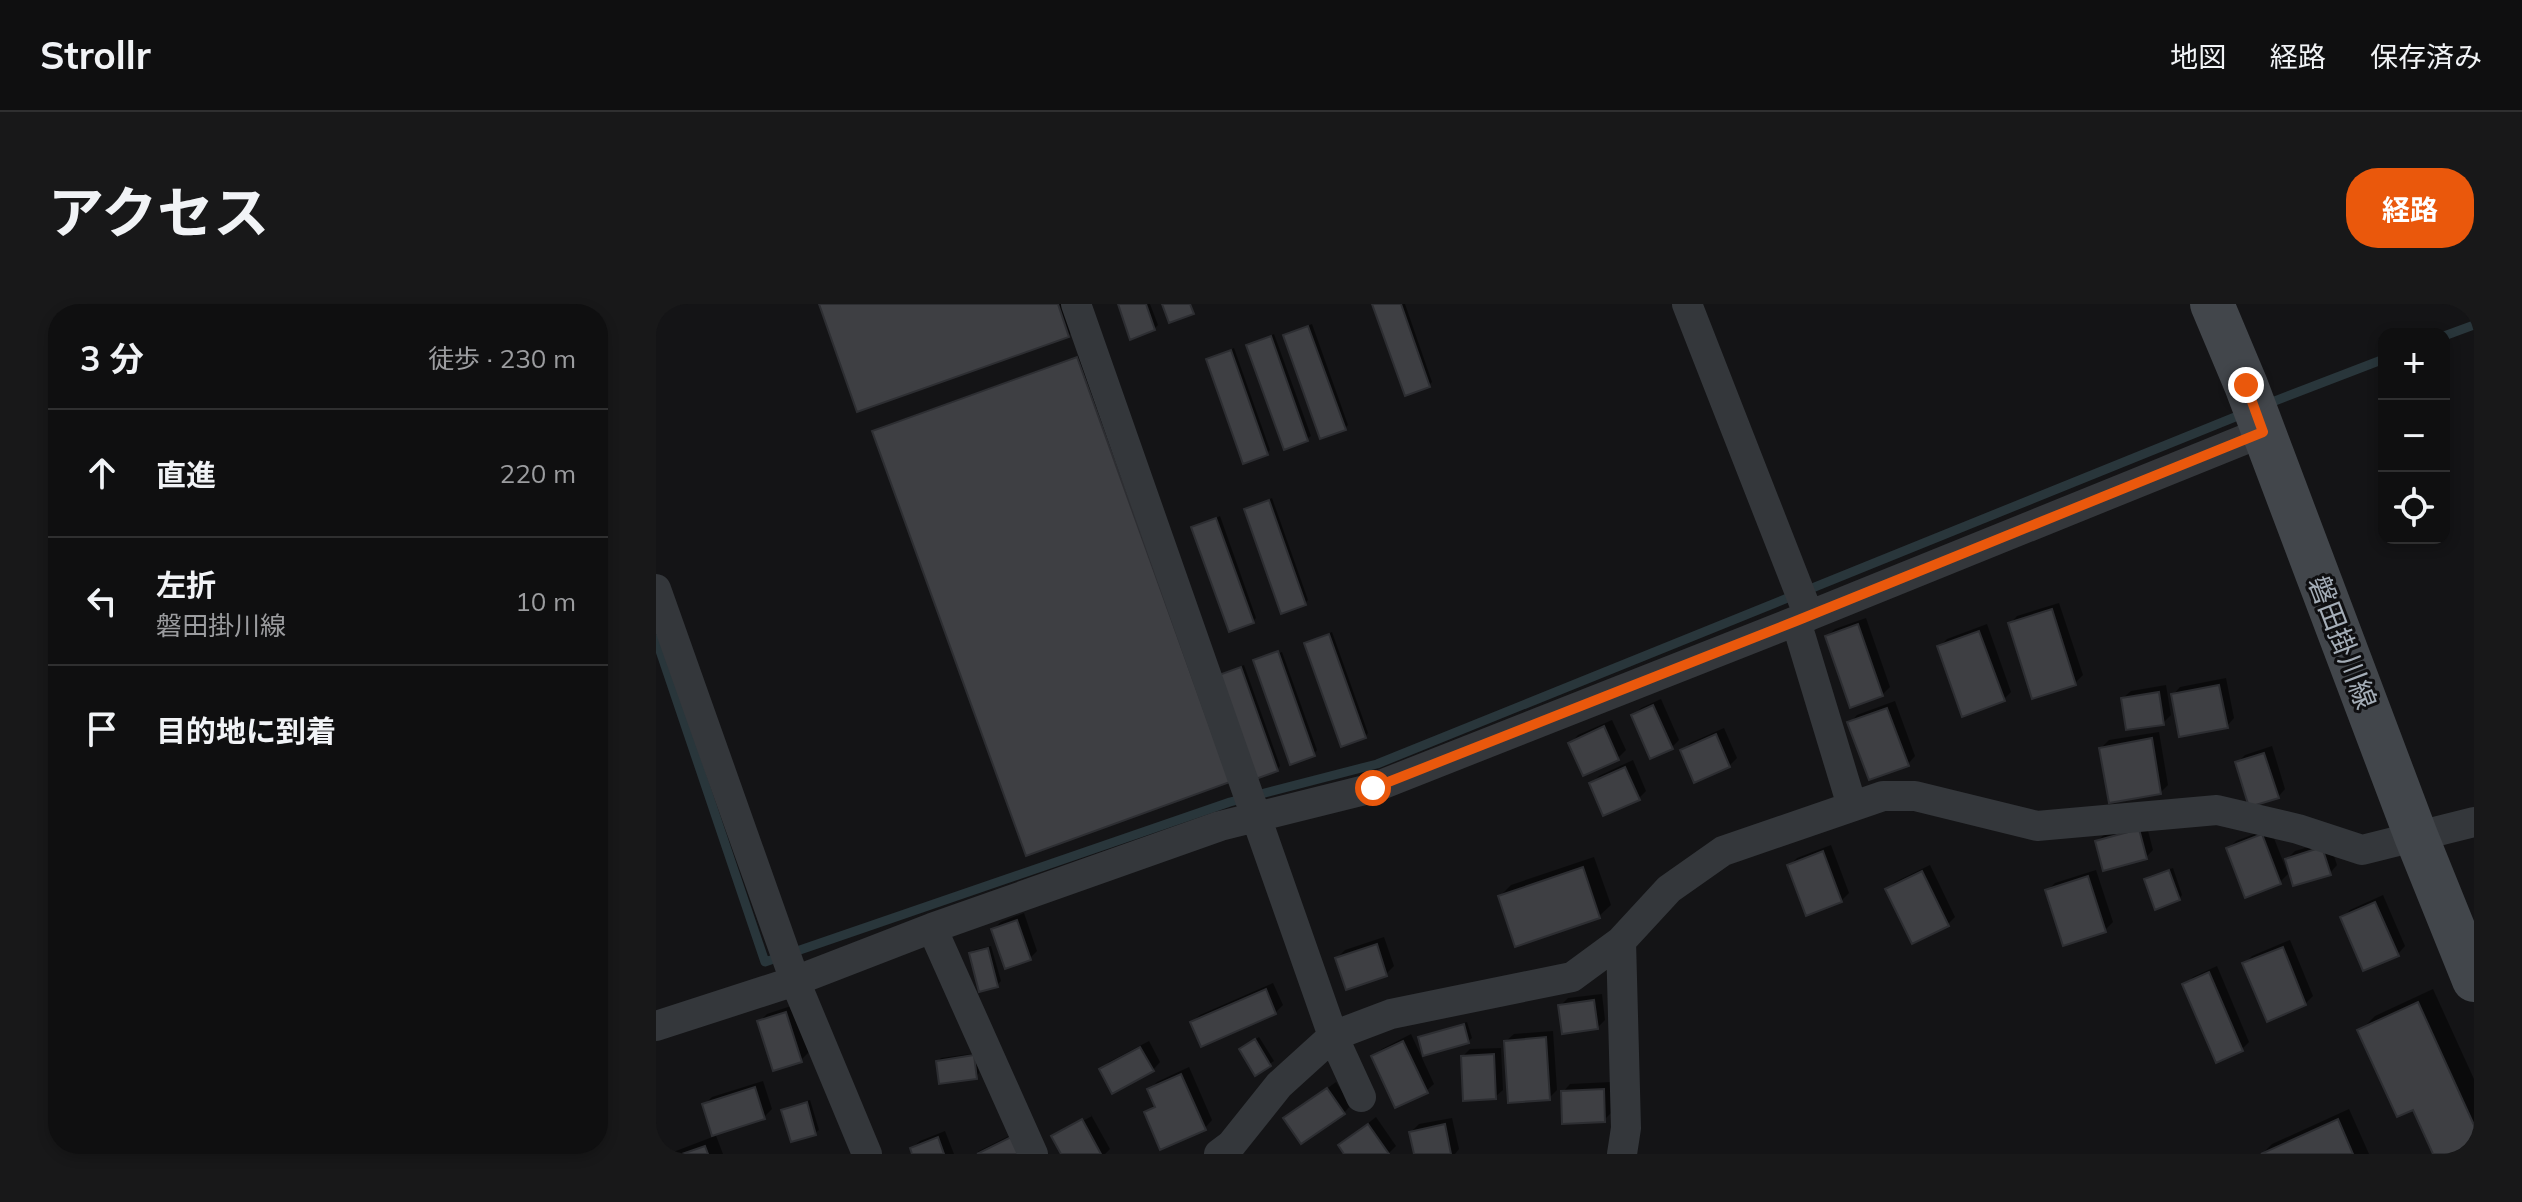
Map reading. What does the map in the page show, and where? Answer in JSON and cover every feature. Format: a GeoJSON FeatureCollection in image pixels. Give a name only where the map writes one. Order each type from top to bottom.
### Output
{"type":"FeatureCollection","features":[{"type":"Feature","properties":{"kind":"main road","name":"磐田掛川線"},"geometry":{"type":"LineString","coordinates":[[2212,304],[2246,385],[2416,836],[2474,980]]}},
{"type":"Feature","properties":{"kind":"street"},"geometry":{"type":"LineString","coordinates":[[1076,304],[1333,1036],[1361,1097]]}},
{"type":"Feature","properties":{"kind":"street"},"geometry":{"type":"LineString","coordinates":[[1687,304],[1803,618],[1852,806]]}},
{"type":"Feature","properties":{"kind":"street"},"geometry":{"type":"LineString","coordinates":[[656,1026],[795,981],[932,928],[1220,826],[1373,788],[2263,432]]}},
{"type":"Feature","properties":{"kind":"street"},"geometry":{"type":"LineString","coordinates":[[656,589],[795,981],[867,1154]]}},
{"type":"Feature","properties":{"kind":"street"},"geometry":{"type":"LineString","coordinates":[[1219,1154],[1231,1145],[1279,1085],[1333,1036],[1391,1014],[1572,977],[1621,941],[1669,889],[1723,851],[1883,796],[1915,796],[2037,826],[2217,810],[2298,829],[2362,850],[2474,822]]}},
{"type":"Feature","properties":{"kind":"street"},"geometry":{"type":"LineString","coordinates":[[932,928],[1033,1154]]}},
{"type":"Feature","properties":{"kind":"street"},"geometry":{"type":"LineString","coordinates":[[1621,941],[1626,1128],[1622,1154]]}},
{"type":"Feature","properties":{"kind":"building"},"geometry":{"type":"Polygon","coordinates":[[[819,304],[1058,304],[1069,337],[857,412],[819,304]]]}},
{"type":"Feature","properties":{"kind":"building"},"geometry":{"type":"Polygon","coordinates":[[[1118,304],[1146,304],[1155,330],[1130,340],[1118,304]]]}},
{"type":"Feature","properties":{"kind":"building"},"geometry":{"type":"Polygon","coordinates":[[[1162,304],[1190,304],[1194,314],[1169,323],[1162,304]]]}},
{"type":"Feature","properties":{"kind":"building"},"geometry":{"type":"Polygon","coordinates":[[[1372,304],[1401,304],[1430,387],[1405,396],[1372,304]]]}},
{"type":"Feature","properties":{"kind":"building"},"geometry":{"type":"Polygon","coordinates":[[[1308,326],[1346,430],[1320,439],[1283,335],[1308,326]]]}},
{"type":"Feature","properties":{"kind":"building"},"geometry":{"type":"Polygon","coordinates":[[[1271,336],[1308,441],[1284,450],[1246,345],[1271,336]]]}},
{"type":"Feature","properties":{"kind":"building"},"geometry":{"type":"Polygon","coordinates":[[[1231,350],[1268,455],[1243,464],[1206,359],[1231,350]]]}},
{"type":"Feature","properties":{"kind":"building"},"geometry":{"type":"Polygon","coordinates":[[[1077,357],[1230,782],[1026,856],[872,431],[1077,357]]]}},
{"type":"Feature","properties":{"kind":"building"},"geometry":{"type":"Polygon","coordinates":[[[1269,500],[1306,605],[1281,614],[1244,509],[1269,500]]]}},
{"type":"Feature","properties":{"kind":"building"},"geometry":{"type":"Polygon","coordinates":[[[1216,518],[1254,623],[1229,632],[1191,527],[1216,518]]]}},
{"type":"Feature","properties":{"kind":"building"},"geometry":{"type":"Polygon","coordinates":[[[2052,609],[2076,685],[2032,699],[2008,623],[2052,609]]]}},
{"type":"Feature","properties":{"kind":"building"},"geometry":{"type":"Polygon","coordinates":[[[1858,624],[1883,696],[1850,708],[1825,636],[1858,624]]]}},
{"type":"Feature","properties":{"kind":"building"},"geometry":{"type":"Polygon","coordinates":[[[1979,631],[2005,701],[1962,717],[1937,646],[1979,631]]]}},
{"type":"Feature","properties":{"kind":"building"},"geometry":{"type":"Polygon","coordinates":[[[1329,634],[1366,738],[1341,747],[1304,643],[1329,634]]]}},
{"type":"Feature","properties":{"kind":"building"},"geometry":{"type":"Polygon","coordinates":[[[1278,651],[1315,756],[1290,765],[1253,660],[1278,651]]]}},
{"type":"Feature","properties":{"kind":"building"},"geometry":{"type":"Polygon","coordinates":[[[1241,667],[1278,771],[1253,780],[1216,676],[1241,667]]]}},
{"type":"Feature","properties":{"kind":"building"},"geometry":{"type":"Polygon","coordinates":[[[2219,685],[2228,728],[2179,737],[2171,694],[2219,685]]]}},
{"type":"Feature","properties":{"kind":"building"},"geometry":{"type":"Polygon","coordinates":[[[2159,692],[2164,725],[2126,730],[2121,698],[2159,692]]]}},
{"type":"Feature","properties":{"kind":"building"},"geometry":{"type":"Polygon","coordinates":[[[1653,705],[1673,749],[1650,759],[1631,715],[1653,705]]]}},
{"type":"Feature","properties":{"kind":"building"},"geometry":{"type":"Polygon","coordinates":[[[1887,708],[1909,766],[1869,780],[1847,722],[1887,708]]]}},
{"type":"Feature","properties":{"kind":"building"},"geometry":{"type":"Polygon","coordinates":[[[1604,726],[1619,760],[1583,776],[1568,743],[1604,726]]]}},
{"type":"Feature","properties":{"kind":"building"},"geometry":{"type":"Polygon","coordinates":[[[1716,734],[1730,767],[1694,783],[1680,750],[1716,734]]]}},
{"type":"Feature","properties":{"kind":"building"},"geometry":{"type":"Polygon","coordinates":[[[2152,738],[2161,794],[2109,803],[2099,748],[2152,738]]]}},
{"type":"Feature","properties":{"kind":"building"},"geometry":{"type":"Polygon","coordinates":[[[2264,753],[2279,798],[2249,807],[2235,762],[2264,753]]]}},
{"type":"Feature","properties":{"kind":"building"},"geometry":{"type":"Polygon","coordinates":[[[1625,767],[1640,800],[1603,816],[1589,783],[1625,767]]]}},
{"type":"Feature","properties":{"kind":"building"},"geometry":{"type":"Polygon","coordinates":[[[2139,829],[2147,859],[2103,871],[2095,841],[2139,829]]]}},
{"type":"Feature","properties":{"kind":"building"},"geometry":{"type":"Polygon","coordinates":[[[2262,834],[2281,884],[2245,898],[2226,848],[2262,834]]]}},
{"type":"Feature","properties":{"kind":"building"},"geometry":{"type":"Polygon","coordinates":[[[2322,847],[2331,875],[2293,886],[2285,859],[2322,847]]]}},
{"type":"Feature","properties":{"kind":"building"},"geometry":{"type":"Polygon","coordinates":[[[1823,851],[1842,902],[1806,916],[1787,865],[1823,851]]]}},
{"type":"Feature","properties":{"kind":"building"},"geometry":{"type":"Polygon","coordinates":[[[1583,867],[1600,918],[1515,947],[1498,896],[1583,867]]]}},
{"type":"Feature","properties":{"kind":"building"},"geometry":{"type":"Polygon","coordinates":[[[2169,870],[2180,900],[2155,910],[2144,879],[2169,870]]]}},
{"type":"Feature","properties":{"kind":"building"},"geometry":{"type":"Polygon","coordinates":[[[1922,871],[1949,926],[1912,944],[1885,889],[1922,871]]]}},
{"type":"Feature","properties":{"kind":"building"},"geometry":{"type":"Polygon","coordinates":[[[2088,876],[2106,932],[2063,946],[2045,890],[2088,876]]]}},
{"type":"Feature","properties":{"kind":"building"},"geometry":{"type":"Polygon","coordinates":[[[2375,902],[2399,956],[2363,971],[2340,917],[2375,902]]]}},
{"type":"Feature","properties":{"kind":"building"},"geometry":{"type":"Polygon","coordinates":[[[1017,920],[1031,960],[1005,969],[991,929],[1017,920]]]}},
{"type":"Feature","properties":{"kind":"building"},"geometry":{"type":"Polygon","coordinates":[[[1377,944],[1387,976],[1346,990],[1335,958],[1377,944]]]}},
{"type":"Feature","properties":{"kind":"building"},"geometry":{"type":"Polygon","coordinates":[[[2283,947],[2306,1005],[2267,1022],[2242,963],[2283,947]]]}},
{"type":"Feature","properties":{"kind":"building"},"geometry":{"type":"Polygon","coordinates":[[[988,948],[998,987],[979,992],[969,953],[988,948]]]}},
{"type":"Feature","properties":{"kind":"building"},"geometry":{"type":"Polygon","coordinates":[[[2209,972],[2243,1051],[2216,1063],[2182,984],[2209,972]]]}},
{"type":"Feature","properties":{"kind":"building"},"geometry":{"type":"Polygon","coordinates":[[[1266,989],[1276,1014],[1201,1047],[1190,1022],[1266,989]]]}},
{"type":"Feature","properties":{"kind":"building"},"geometry":{"type":"Polygon","coordinates":[[[1594,1000],[1598,1029],[1562,1034],[1558,1005],[1594,1000]]]}},
{"type":"Feature","properties":{"kind":"building"},"geometry":{"type":"Polygon","coordinates":[[[2418,1002],[2474,1125],[2474,1154],[2433,1154],[2413,1110],[2397,1117],[2357,1030],[2418,1002]]]}},
{"type":"Feature","properties":{"kind":"building"},"geometry":{"type":"Polygon","coordinates":[[[786,1012],[802,1062],[773,1071],[757,1021],[786,1012]]]}},
{"type":"Feature","properties":{"kind":"building"},"geometry":{"type":"Polygon","coordinates":[[[1464,1024],[1469,1043],[1423,1056],[1418,1037],[1464,1024]]]}},
{"type":"Feature","properties":{"kind":"building"},"geometry":{"type":"Polygon","coordinates":[[[1546,1037],[1550,1100],[1508,1103],[1504,1041],[1546,1037]]]}},
{"type":"Feature","properties":{"kind":"building"},"geometry":{"type":"Polygon","coordinates":[[[1255,1039],[1271,1066],[1255,1076],[1239,1049],[1255,1039]]]}},
{"type":"Feature","properties":{"kind":"building"},"geometry":{"type":"Polygon","coordinates":[[[1403,1041],[1428,1093],[1395,1108],[1371,1056],[1403,1041]]]}},
{"type":"Feature","properties":{"kind":"building"},"geometry":{"type":"Polygon","coordinates":[[[1140,1047],[1154,1071],[1112,1094],[1099,1069],[1140,1047]]]}},
{"type":"Feature","properties":{"kind":"building"},"geometry":{"type":"Polygon","coordinates":[[[1494,1054],[1496,1099],[1463,1101],[1461,1056],[1494,1054]]]}},
{"type":"Feature","properties":{"kind":"building"},"geometry":{"type":"Polygon","coordinates":[[[974,1055],[977,1079],[939,1084],[936,1061],[974,1055]]]}},
{"type":"Feature","properties":{"kind":"building"},"geometry":{"type":"Polygon","coordinates":[[[1181,1074],[1206,1130],[1160,1150],[1144,1112],[1155,1107],[1147,1089],[1181,1074]]]}},
{"type":"Feature","properties":{"kind":"building"},"geometry":{"type":"Polygon","coordinates":[[[755,1087],[765,1119],[712,1136],[702,1104],[755,1087]]]}},
{"type":"Feature","properties":{"kind":"building"},"geometry":{"type":"Polygon","coordinates":[[[1327,1088],[1345,1114],[1301,1144],[1283,1118],[1327,1088]]]}},
{"type":"Feature","properties":{"kind":"building"},"geometry":{"type":"Polygon","coordinates":[[[1604,1089],[1605,1122],[1562,1124],[1561,1091],[1604,1089]]]}},
{"type":"Feature","properties":{"kind":"building"},"geometry":{"type":"Polygon","coordinates":[[[807,1102],[816,1135],[791,1142],[781,1110],[807,1102]]]}},
{"type":"Feature","properties":{"kind":"building"},"geometry":{"type":"Polygon","coordinates":[[[1082,1119],[1101,1154],[1061,1154],[1051,1136],[1082,1119]]]}},
{"type":"Feature","properties":{"kind":"building"},"geometry":{"type":"Polygon","coordinates":[[[2338,1119],[2353,1154],[2261,1154],[2338,1119]]]}},
{"type":"Feature","properties":{"kind":"building"},"geometry":{"type":"Polygon","coordinates":[[[1368,1124],[1389,1154],[1344,1154],[1338,1145],[1368,1124]]]}},
{"type":"Feature","properties":{"kind":"building"},"geometry":{"type":"Polygon","coordinates":[[[1445,1124],[1451,1154],[1414,1154],[1409,1132],[1445,1124]]]}},
{"type":"Feature","properties":{"kind":"building"},"geometry":{"type":"Polygon","coordinates":[[[938,1137],[944,1154],[912,1154],[910,1148],[938,1137]]]}},
{"type":"Feature","properties":{"kind":"building"},"geometry":{"type":"Polygon","coordinates":[[[1011,1137],[1020,1154],[977,1154],[1011,1137]]]}},
{"type":"Feature","properties":{"kind":"building"},"geometry":{"type":"Polygon","coordinates":[[[705,1146],[708,1154],[682,1154],[705,1146]]]}},
{"type":"Feature","properties":{"kind":"waterway"},"geometry":{"type":"LineString","coordinates":[[2450,334],[2474,325]]}},
{"type":"Feature","properties":{"kind":"waterway"},"geometry":{"type":"LineString","coordinates":[[2267,404],[2378,361]]}},
{"type":"Feature","properties":{"kind":"waterway"},"geometry":{"type":"LineString","coordinates":[[656,639],[765,962],[1230,802],[1377,764],[2245,413]]}},
{"type":"Feature","properties":{"kind":"route"},"geometry":{"type":"LineString","coordinates":[[1373,788],[2263,432],[2246,385]]}}]}
